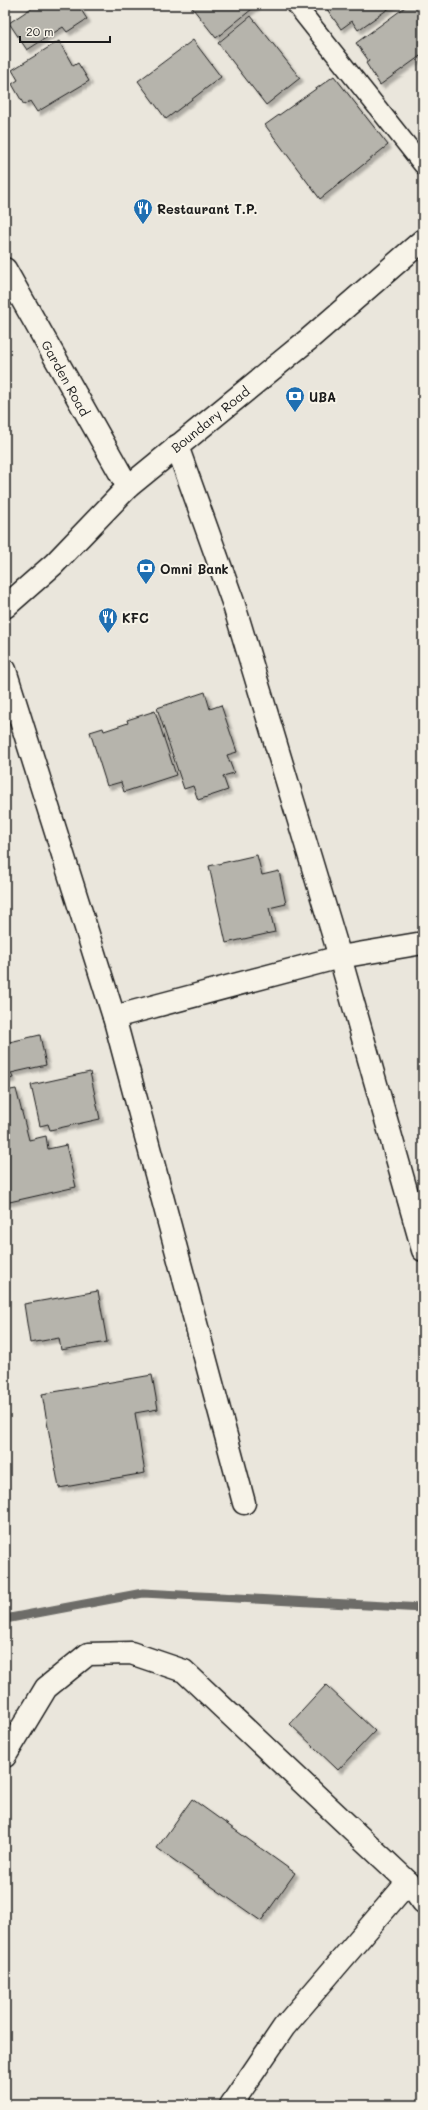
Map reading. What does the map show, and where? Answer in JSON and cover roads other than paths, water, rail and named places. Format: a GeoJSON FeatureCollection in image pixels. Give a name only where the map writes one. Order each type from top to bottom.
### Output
{"type":"FeatureCollection","features":[{"type":"Feature","properties":{"kind":"street","name":"Boundary Road"},"geometry":{"type":"LineString","coordinates":[[5,607],[54,564],[128,487],[176,446],[309,339],[423,240]]}},
{"type":"Feature","properties":{"kind":"street","name":"Garden Road"},"geometry":{"type":"LineString","coordinates":[[5,269],[128,487]]}},
{"type":"Feature","properties":{"kind":"street"},"geometry":{"type":"LineString","coordinates":[[176,446],[234,602],[340,957],[423,1250]]}},
{"type":"Feature","properties":{"kind":"street"},"geometry":{"type":"LineString","coordinates":[[5,670],[114,1017],[244,1504]]}},
{"type":"Feature","properties":{"kind":"street"},"geometry":{"type":"LineString","coordinates":[[114,1017],[340,957],[423,943]]}},
{"type":"Feature","properties":{"kind":"street"},"geometry":{"type":"LineString","coordinates":[[5,1756],[46,1688],[88,1654],[131,1653],[184,1671],[408,1882],[423,1902]]}},
{"type":"Feature","properties":{"kind":"street"},"geometry":{"type":"LineString","coordinates":[[231,2105],[284,2027],[408,1882]]}},
{"type":"Feature","properties":{"kind":"lane"},"geometry":{"type":"LineString","coordinates":[[296,5],[423,165]]}},
{"type":"Feature","properties":{"kind":"waterway"},"geometry":{"type":"LineString","coordinates":[[5,1619],[143,1593],[423,1608]]}},
{"type":"Feature","properties":{"kind":"place","name":"Restaurant T.P."},"geometry":{"type":"Point","coordinates":[143,225]}},
{"type":"Feature","properties":{"kind":"place","name":"UBA"},"geometry":{"type":"Point","coordinates":[295,413]}},
{"type":"Feature","properties":{"kind":"place","name":"Omni Bank"},"geometry":{"type":"Point","coordinates":[146,585]}},
{"type":"Feature","properties":{"kind":"place","name":"KFC"},"geometry":{"type":"Point","coordinates":[108,634]}}]}
